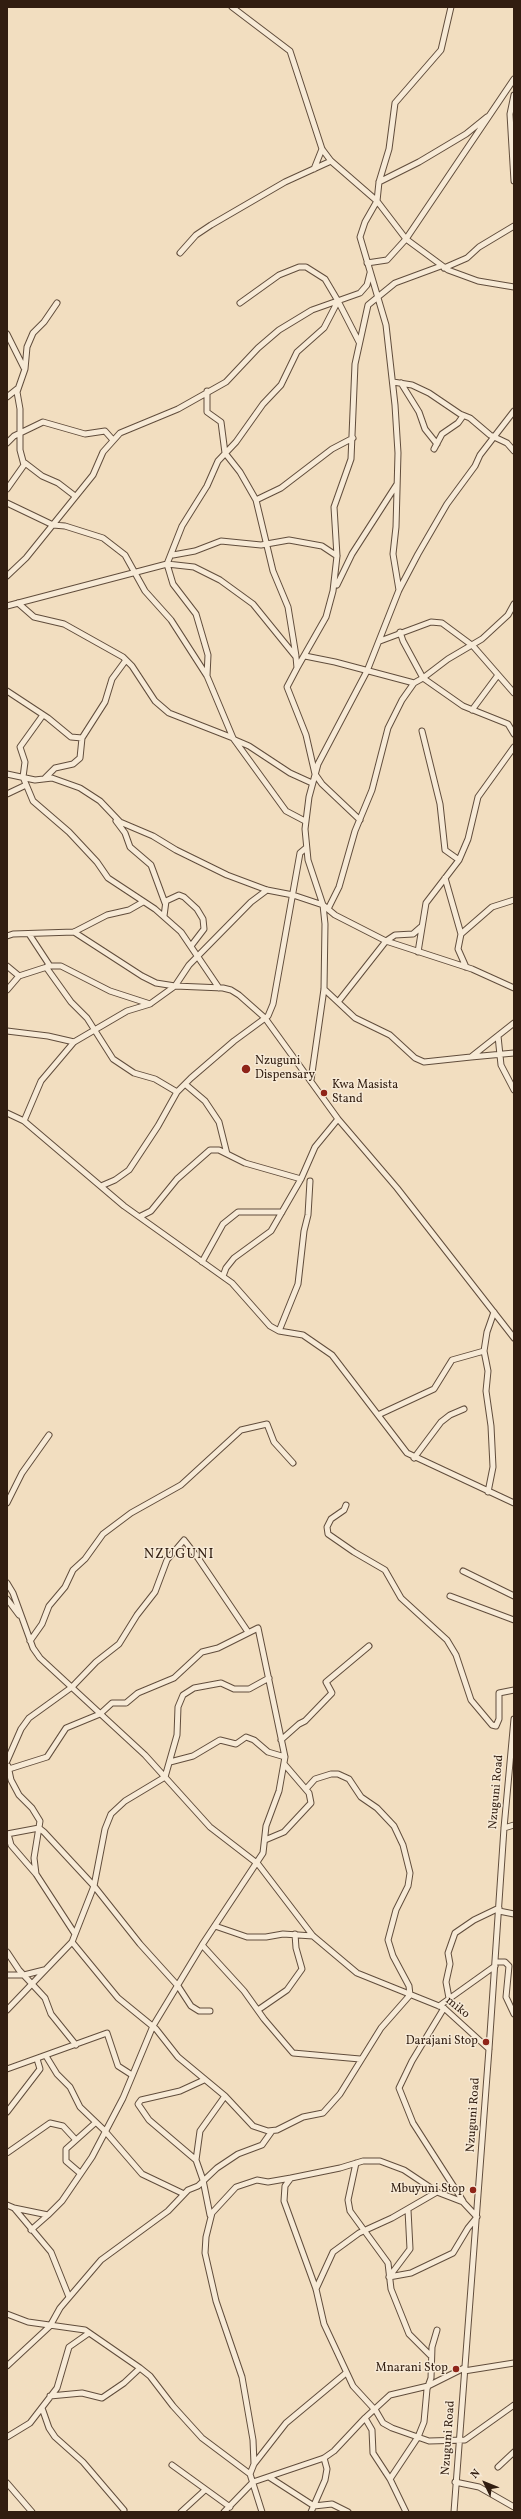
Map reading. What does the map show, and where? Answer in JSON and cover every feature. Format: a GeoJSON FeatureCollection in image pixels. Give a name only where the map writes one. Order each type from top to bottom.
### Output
{"type":"FeatureCollection","features":[{"type":"Feature","properties":{"kind":"street"},"geometry":{"type":"LineString","coordinates":[[232,7],[291,53],[322,149],[331,161],[377,201],[406,239],[443,267],[478,281],[514,287]]}},
{"type":"Feature","properties":{"kind":"street"},"geometry":{"type":"LineString","coordinates":[[399,590],[393,554],[398,453],[393,382],[386,325],[360,237],[365,222],[377,201],[379,182],[389,149],[395,103],[444,45],[451,7]]}},
{"type":"Feature","properties":{"kind":"street"},"geometry":{"type":"LineString","coordinates":[[367,263],[386,260],[406,239],[467,152],[514,79]]}},
{"type":"Feature","properties":{"kind":"street"},"geometry":{"type":"LineString","coordinates":[[514,95],[510,114],[514,181]]}},
{"type":"Feature","properties":{"kind":"street"},"geometry":{"type":"LineString","coordinates":[[379,182],[398,175],[460,137],[490,115]]}},
{"type":"Feature","properties":{"kind":"street"},"geometry":{"type":"LineString","coordinates":[[314,170],[322,149]]}},
{"type":"Feature","properties":{"kind":"street"},"geometry":{"type":"LineString","coordinates":[[180,253],[196,235],[216,222],[285,182],[331,161]]}},
{"type":"Feature","properties":{"kind":"street"},"geometry":{"type":"LineString","coordinates":[[360,820],[322,784],[315,774],[302,722],[287,687],[326,617],[333,591],[337,556],[334,507],[348,473],[353,438],[354,371],[368,305],[378,295],[395,283],[467,258],[482,245],[514,226]]}},
{"type":"Feature","properties":{"kind":"street"},"geometry":{"type":"LineString","coordinates":[[240,303],[279,275],[303,266],[322,276],[338,301],[359,342]]}},
{"type":"Feature","properties":{"kind":"street"},"geometry":{"type":"LineString","coordinates":[[7,576],[26,558],[96,471],[103,452],[122,432],[178,409],[207,391],[226,382],[258,348],[279,330],[308,313],[360,292],[369,282],[370,272]]}},
{"type":"Feature","properties":{"kind":"street"},"geometry":{"type":"LineString","coordinates":[[207,676],[208,655],[196,614],[173,584],[168,564],[173,555],[182,526],[207,486],[218,462],[281,385],[289,364],[297,352],[324,328],[338,301]]}},
{"type":"Feature","properties":{"kind":"street"},"geometry":{"type":"LineString","coordinates":[[7,397],[17,388],[25,369],[26,350],[31,336],[57,303]]}},
{"type":"Feature","properties":{"kind":"street"},"geometry":{"type":"LineString","coordinates":[[7,334],[25,369]]}},
{"type":"Feature","properties":{"kind":"street"},"geometry":{"type":"LineString","coordinates":[[393,382],[416,386],[463,416],[470,418],[495,438],[507,444],[514,450]]}},
{"type":"Feature","properties":{"kind":"street"},"geometry":{"type":"LineString","coordinates":[[401,383],[419,412],[425,429],[435,447],[442,434],[458,424],[463,416]]}},
{"type":"Feature","properties":{"kind":"street"},"geometry":{"type":"LineString","coordinates":[[17,388],[20,409],[20,450],[24,463],[42,476],[58,482],[75,496]]}},
{"type":"Feature","properties":{"kind":"street"},"geometry":{"type":"LineString","coordinates":[[207,391],[207,412],[221,422],[225,453],[240,472],[256,500],[268,544],[273,570],[288,607],[297,668]]}},
{"type":"Feature","properties":{"kind":"street"},"geometry":{"type":"LineString","coordinates":[[311,1080],[324,989],[325,924],[323,905],[308,860],[306,848],[305,821],[312,783],[319,761],[367,671],[399,590],[447,504],[475,466],[483,451],[495,438],[514,412]]}},
{"type":"Feature","properties":{"kind":"street"},"geometry":{"type":"LineString","coordinates":[[7,442],[19,433],[43,422],[85,434],[106,431],[113,440]]}},
{"type":"Feature","properties":{"kind":"street"},"geometry":{"type":"LineString","coordinates":[[7,434],[14,436]]}},
{"type":"Feature","properties":{"kind":"street"},"geometry":{"type":"LineString","coordinates":[[256,500],[281,488],[332,449],[353,438]]}},
{"type":"Feature","properties":{"kind":"street"},"geometry":{"type":"LineString","coordinates":[[7,488],[24,463]]}},
{"type":"Feature","properties":{"kind":"street"},"geometry":{"type":"LineString","coordinates":[[333,591],[352,554],[397,484]]}},
{"type":"Feature","properties":{"kind":"street"},"geometry":{"type":"LineString","coordinates":[[7,503],[52,525],[65,526],[107,540],[127,558],[145,592],[171,620],[207,676],[234,739],[286,811],[305,821]]}},
{"type":"Feature","properties":{"kind":"street"},"geometry":{"type":"LineString","coordinates":[[173,555],[195,551],[221,542],[268,544],[295,540],[322,546],[337,556]]}},
{"type":"Feature","properties":{"kind":"street"},"geometry":{"type":"LineString","coordinates":[[7,606],[135,574],[168,564],[194,567],[236,590],[253,604],[296,657]]}},
{"type":"Feature","properties":{"kind":"street"},"geometry":{"type":"LineString","coordinates":[[18,603],[34,617],[64,624],[126,660],[163,709],[175,716],[249,746],[290,773],[312,783]]}},
{"type":"Feature","properties":{"kind":"street"},"geometry":{"type":"LineString","coordinates":[[328,910],[339,886],[360,820],[372,790],[388,728],[402,700],[414,683],[448,659],[473,646],[508,615],[514,604]]}},
{"type":"Feature","properties":{"kind":"street"},"geometry":{"type":"LineString","coordinates":[[380,641],[400,632],[436,622],[447,626],[473,646],[514,694]]}},
{"type":"Feature","properties":{"kind":"street"},"geometry":{"type":"LineString","coordinates":[[400,632],[403,641],[423,678],[472,710],[508,724],[514,734]]}},
{"type":"Feature","properties":{"kind":"street"},"geometry":{"type":"LineString","coordinates":[[305,656],[335,662],[414,683]]}},
{"type":"Feature","properties":{"kind":"street"},"geometry":{"type":"LineString","coordinates":[[45,778],[55,768],[73,764],[78,761],[82,749],[82,738],[105,702],[112,678],[126,660]]}},
{"type":"Feature","properties":{"kind":"street"},"geometry":{"type":"LineString","coordinates":[[472,710],[498,675]]}},
{"type":"Feature","properties":{"kind":"street"},"geometry":{"type":"LineString","coordinates":[[7,691],[43,715],[71,737],[82,738]]}},
{"type":"Feature","properties":{"kind":"street"},"geometry":{"type":"LineString","coordinates":[[43,715],[21,745],[25,762],[23,778],[35,803],[69,832],[97,862],[108,878],[164,916],[181,932],[219,988]]}},
{"type":"Feature","properties":{"kind":"street"},"geometry":{"type":"LineString","coordinates":[[422,732],[440,804],[445,850],[458,860]]}},
{"type":"Feature","properties":{"kind":"street"},"geometry":{"type":"LineString","coordinates":[[418,952],[426,903],[458,860],[468,839],[478,798],[514,747]]}},
{"type":"Feature","properties":{"kind":"street"},"geometry":{"type":"LineString","coordinates":[[7,774],[35,780],[52,778],[80,788],[100,801],[126,832],[130,847],[151,865],[165,903],[164,916]]}},
{"type":"Feature","properties":{"kind":"street"},"geometry":{"type":"LineString","coordinates":[[7,794],[26,785]]}},
{"type":"Feature","properties":{"kind":"street"},"geometry":{"type":"LineString","coordinates":[[114,817],[227,875],[266,890],[293,895],[323,905],[328,910],[386,941],[466,967],[514,988]]}},
{"type":"Feature","properties":{"kind":"street"},"geometry":{"type":"LineString","coordinates":[[101,1186],[114,1180],[129,1170],[158,1126],[177,1092],[234,1041],[268,1016],[273,1004],[300,853],[306,848]]}},
{"type":"Feature","properties":{"kind":"street"},"geometry":{"type":"LineString","coordinates":[[445,878],[461,934],[458,949],[466,967]]}},
{"type":"Feature","properties":{"kind":"street"},"geometry":{"type":"LineString","coordinates":[[24,1121],[41,1081],[74,1042],[127,1011],[150,1004],[175,986],[198,956],[251,902],[266,890]]}},
{"type":"Feature","properties":{"kind":"street"},"geometry":{"type":"LineString","coordinates":[[165,903],[168,898],[183,895],[203,917],[203,931],[191,946]]}},
{"type":"Feature","properties":{"kind":"street"},"geometry":{"type":"LineString","coordinates":[[461,934],[492,907],[514,900]]}},
{"type":"Feature","properties":{"kind":"street"},"geometry":{"type":"LineString","coordinates":[[7,936],[74,932],[107,915],[132,909],[143,902]]}},
{"type":"Feature","properties":{"kind":"street"},"geometry":{"type":"LineString","coordinates":[[338,1002],[386,941],[395,935],[411,934],[421,927]]}},
{"type":"Feature","properties":{"kind":"street"},"geometry":{"type":"LineString","coordinates":[[74,932],[142,976],[154,982],[175,986],[231,990],[265,1018],[338,1119],[397,1188],[514,1338]]}},
{"type":"Feature","properties":{"kind":"street"},"geometry":{"type":"LineString","coordinates":[[29,934],[71,1002],[87,1018],[105,1044],[109,1054],[134,1073],[155,1079],[177,1092]]}},
{"type":"Feature","properties":{"kind":"street"},"geometry":{"type":"LineString","coordinates":[[7,966],[19,976]]}},
{"type":"Feature","properties":{"kind":"street"},"geometry":{"type":"LineString","coordinates":[[7,990],[19,976],[48,966],[61,966],[110,991],[150,1004]]}},
{"type":"Feature","properties":{"kind":"street"},"geometry":{"type":"LineString","coordinates":[[324,989],[355,1018],[390,1035],[415,1058],[424,1062],[514,1054]]}},
{"type":"Feature","properties":{"kind":"street"},"geometry":{"type":"LineString","coordinates":[[471,1057],[514,1023]]}},
{"type":"Feature","properties":{"kind":"street"},"geometry":{"type":"LineString","coordinates":[[7,1032],[48,1036],[74,1042]]}},
{"type":"Feature","properties":{"kind":"street"},"geometry":{"type":"LineString","coordinates":[[498,1036],[501,1065],[514,1090]]}},
{"type":"Feature","properties":{"kind":"street"},"geometry":{"type":"LineString","coordinates":[[185,1084],[205,1101],[219,1122],[227,1154]]}},
{"type":"Feature","properties":{"kind":"street"},"geometry":{"type":"LineString","coordinates":[[7,1113],[24,1121],[58,1153],[75,1163],[124,1206],[141,1216],[236,1286],[270,1326],[279,1331],[302,1335],[332,1355],[378,1414],[402,1449],[414,1458],[514,1503]]}},
{"type":"Feature","properties":{"kind":"street"},"geometry":{"type":"LineString","coordinates":[[223,1276],[226,1268],[234,1258],[268,1235],[301,1179],[315,1146],[338,1119]]}},
{"type":"Feature","properties":{"kind":"street"},"geometry":{"type":"LineString","coordinates":[[141,1216],[154,1208],[177,1179],[205,1152],[215,1149],[245,1163],[301,1179]]}},
{"type":"Feature","properties":{"kind":"street"},"geometry":{"type":"LineString","coordinates":[[279,1331],[298,1284],[304,1231],[308,1215],[310,1181]]}},
{"type":"Feature","properties":{"kind":"street"},"geometry":{"type":"LineString","coordinates":[[202,1262],[223,1224],[238,1212],[282,1212]]}},
{"type":"Feature","properties":{"kind":"street"},"geometry":{"type":"LineString","coordinates":[[488,1492],[493,1467],[491,1426],[486,1392],[488,1372],[484,1351],[487,1332],[494,1312]]}},
{"type":"Feature","properties":{"kind":"street"},"geometry":{"type":"LineString","coordinates":[[378,1414],[408,1403],[434,1390],[452,1360],[484,1351]]}},
{"type":"Feature","properties":{"kind":"street"},"geometry":{"type":"LineString","coordinates":[[414,1458],[442,1422],[450,1415],[464,1409]]}},
{"type":"Feature","properties":{"kind":"street"},"geometry":{"type":"LineString","coordinates":[[30,1642],[42,1624],[49,1606],[64,1587],[73,1570],[85,1559],[103,1534],[131,1513],[181,1485],[241,1430],[264,1423],[267,1424],[274,1442],[294,1463]]}},
{"type":"Feature","properties":{"kind":"street"},"geometry":{"type":"LineString","coordinates":[[7,1503],[22,1473],[49,1435]]}},
{"type":"Feature","properties":{"kind":"street"},"geometry":{"type":"LineString","coordinates":[[346,1505],[344,1510],[331,1519],[327,1527],[328,1534],[354,1552],[385,1570],[401,1598],[447,1640],[456,1654],[471,1700],[492,1725],[496,1726],[499,1719],[499,1693],[514,1690]]}},
{"type":"Feature","properties":{"kind":"street"},"geometry":{"type":"LineString","coordinates":[[36,1874],[34,1858],[40,1821],[36,1813],[19,1795],[13,1785],[7,1761],[25,1722],[44,1705],[72,1687],[96,1662],[119,1644],[137,1615],[154,1592],[167,1560],[184,1540],[198,1558],[248,1632]]}},
{"type":"Feature","properties":{"kind":"street"},"geometry":{"type":"LineString","coordinates":[[463,1571],[514,1596]]}},
{"type":"Feature","properties":{"kind":"street","name":"miko"},"geometry":{"type":"LineString","coordinates":[[7,1583],[22,1617],[30,1642],[40,1658],[165,1777],[210,1827],[258,1864],[294,1914],[313,1936],[357,1972],[410,1995],[430,2001],[441,2007],[489,2049]]}},
{"type":"Feature","properties":{"kind":"street"},"geometry":{"type":"LineString","coordinates":[[450,1596],[514,1620]]}},
{"type":"Feature","properties":{"kind":"street"},"geometry":{"type":"LineString","coordinates":[[7,1599],[22,1617]]}},
{"type":"Feature","properties":{"kind":"street"},"geometry":{"type":"LineString","coordinates":[[9,1769],[47,1757],[66,1728],[100,1714],[112,1703],[124,1704],[138,1693],[174,1678],[202,1652],[218,1648],[258,1628],[285,1758],[285,1765],[266,1826],[265,1840],[258,1864],[237,1890],[202,1945],[154,2026],[123,2098],[104,2130],[92,2156],[62,2201],[31,2230]]}},
{"type":"Feature","properties":{"kind":"street"},"geometry":{"type":"LineString","coordinates":[[281,1740],[298,1724],[305,1721],[332,1693],[326,1682],[369,1646]]}},
{"type":"Feature","properties":{"kind":"street"},"geometry":{"type":"LineString","coordinates":[[7,2010],[72,1942],[94,1886],[105,1829],[111,1814],[125,1801],[165,1777],[177,1734],[178,1707],[180,1699],[187,1691],[221,1683],[234,1689],[249,1689],[269,1678]]}},
{"type":"Feature","properties":{"kind":"street","name":"Nzuguni Road"},"geometry":{"type":"LineString","coordinates":[[454,2512],[458,2440],[477,2217],[504,1828],[514,1719]]}},
{"type":"Feature","properties":{"kind":"street"},"geometry":{"type":"LineString","coordinates":[[170,1762],[193,1756],[220,1740],[236,1744],[246,1737],[254,1740],[268,1752],[285,1758]]}},
{"type":"Feature","properties":{"kind":"street"},"geometry":{"type":"LineString","coordinates":[[265,1840],[284,1832],[310,1805],[312,1798],[306,1788],[285,1765]]}},
{"type":"Feature","properties":{"kind":"street"},"geometry":{"type":"LineString","coordinates":[[72,1942],[106,1986],[154,2026],[178,2057],[225,2096],[253,2126],[259,2130],[272,2131],[283,2128],[303,2116],[319,2115],[325,2111],[340,2094],[360,2059],[381,2028],[410,1995],[407,1982],[393,1956],[388,1940],[394,1918],[410,1879],[406,1856],[397,1831],[383,1814],[362,1798],[352,1782],[343,1776],[331,1774],[318,1778],[306,1788]]}},
{"type":"Feature","properties":{"kind":"street"},"geometry":{"type":"LineString","coordinates":[[504,1828],[514,1825]]}},
{"type":"Feature","properties":{"kind":"street"},"geometry":{"type":"LineString","coordinates":[[40,1828],[7,1834],[11,1845],[36,1874],[75,1934]]}},
{"type":"Feature","properties":{"kind":"street"},"geometry":{"type":"LineString","coordinates":[[40,1828],[94,1886],[140,1944],[178,1986],[196,2010],[210,2011]]}},
{"type":"Feature","properties":{"kind":"street"},"geometry":{"type":"LineString","coordinates":[[449,1998],[446,1982],[450,1964],[448,1953],[455,1933],[474,1920],[499,1910],[514,1914]]}},
{"type":"Feature","properties":{"kind":"street"},"geometry":{"type":"LineString","coordinates":[[215,1926],[247,1937],[295,1934],[313,1936]]}},
{"type":"Feature","properties":{"kind":"street"},"geometry":{"type":"LineString","coordinates":[[258,2010],[287,1990],[302,1969],[296,1948],[295,1934]]}},
{"type":"Feature","properties":{"kind":"street"},"geometry":{"type":"LineString","coordinates":[[202,1945],[244,1991],[290,2050],[296,2054],[360,2059]]}},
{"type":"Feature","properties":{"kind":"street"},"geometry":{"type":"LineString","coordinates":[[7,1952],[24,1975],[45,1998],[51,2014],[76,2045]]}},
{"type":"Feature","properties":{"kind":"street"},"geometry":{"type":"LineString","coordinates":[[389,2277],[411,2273],[453,2253],[468,2228],[477,2217],[463,2202],[414,2122],[399,2088],[412,2060],[441,2007],[449,1998],[495,1964],[506,1962],[509,1966],[506,1997],[514,2014]]}},
{"type":"Feature","properties":{"kind":"street"},"geometry":{"type":"LineString","coordinates":[[7,1975],[24,1975],[45,1970]]}},
{"type":"Feature","properties":{"kind":"street"},"geometry":{"type":"LineString","coordinates":[[7,2069],[108,2033],[118,2066],[132,2075]]}},
{"type":"Feature","properties":{"kind":"street"},"geometry":{"type":"LineString","coordinates":[[46,2056],[57,2074],[70,2087],[80,2107],[104,2130],[142,2174],[184,2194]]}},
{"type":"Feature","properties":{"kind":"street"},"geometry":{"type":"LineString","coordinates":[[7,2112],[40,2069],[38,2059]]}},
{"type":"Feature","properties":{"kind":"street"},"geometry":{"type":"LineString","coordinates":[[196,2160],[149,2120],[138,2104],[141,2100],[180,2091],[204,2080]]}},
{"type":"Feature","properties":{"kind":"street"},"geometry":{"type":"LineString","coordinates":[[225,2096],[200,2131],[196,2160],[203,2180],[210,2216],[205,2253],[222,2320],[242,2377],[253,2440],[254,2464]]}},
{"type":"Feature","properties":{"kind":"street"},"geometry":{"type":"LineString","coordinates":[[7,2154],[50,2123],[63,2126],[75,2139]]}},
{"type":"Feature","properties":{"kind":"street"},"geometry":{"type":"LineString","coordinates":[[80,2172],[68,2163],[65,2157],[66,2149],[75,2139],[95,2123]]}},
{"type":"Feature","properties":{"kind":"street"},"geometry":{"type":"LineString","coordinates":[[7,2366],[50,2326],[54,2317],[69,2297],[101,2260],[168,2211],[184,2194],[231,2158],[262,2144],[272,2131]]}},
{"type":"Feature","properties":{"kind":"street"},"geometry":{"type":"LineString","coordinates":[[210,2216],[237,2186],[257,2180],[268,2182],[376,2160],[389,2163],[437,2192],[463,2202]]}},
{"type":"Feature","properties":{"kind":"street"},"geometry":{"type":"LineString","coordinates":[[356,2163],[348,2203],[352,2214],[388,2263],[389,2277],[409,2334],[430,2355]]}},
{"type":"Feature","properties":{"kind":"street"},"geometry":{"type":"LineString","coordinates":[[291,2178],[285,2186],[284,2201],[316,2289],[320,2312],[346,2373],[361,2397],[374,2409],[387,2426],[434,2442],[465,2440],[514,2405]]}},
{"type":"Feature","properties":{"kind":"street"},"geometry":{"type":"LineString","coordinates":[[316,2289],[332,2254],[365,2230],[408,2210],[437,2192]]}},
{"type":"Feature","properties":{"kind":"street"},"geometry":{"type":"LineString","coordinates":[[7,2205],[14,2208],[48,2215]]}},
{"type":"Feature","properties":{"kind":"street"},"geometry":{"type":"LineString","coordinates":[[14,2208],[51,2252],[69,2297]]}},
{"type":"Feature","properties":{"kind":"street"},"geometry":{"type":"LineString","coordinates":[[389,2277],[410,2250],[408,2210]]}},
{"type":"Feature","properties":{"kind":"street"},"geometry":{"type":"LineString","coordinates":[[7,2314],[28,2322],[50,2326],[73,2327],[89,2332],[140,2368],[150,2376],[184,2419],[202,2438],[250,2474],[262,2512]]}},
{"type":"Feature","properties":{"kind":"street"},"geometry":{"type":"LineString","coordinates":[[390,2479],[418,2437],[425,2415],[428,2386],[431,2378],[430,2355],[437,2330]]}},
{"type":"Feature","properties":{"kind":"street"},"geometry":{"type":"LineString","coordinates":[[7,2437],[14,2431],[26,2427],[42,2408],[59,2383],[69,2347],[89,2332]]}},
{"type":"Feature","properties":{"kind":"street"},"geometry":{"type":"LineString","coordinates":[[224,2512],[253,2482],[324,2458],[343,2443],[374,2409],[395,2392],[415,2390],[428,2386],[464,2369],[514,2363]]}},
{"type":"Feature","properties":{"kind":"street"},"geometry":{"type":"LineString","coordinates":[[50,2396],[82,2393],[102,2398],[124,2383],[140,2368]]}},
{"type":"Feature","properties":{"kind":"street"},"geometry":{"type":"LineString","coordinates":[[250,2474],[254,2464],[286,2423],[346,2373]]}},
{"type":"Feature","properties":{"kind":"street"},"geometry":{"type":"LineString","coordinates":[[42,2408],[49,2428],[55,2437],[83,2462],[124,2510]]}},
{"type":"Feature","properties":{"kind":"street"},"geometry":{"type":"LineString","coordinates":[[365,2418],[372,2430],[373,2453],[390,2479],[406,2512]]}},
{"type":"Feature","properties":{"kind":"street"},"geometry":{"type":"LineString","coordinates":[[498,2467],[514,2452]]}},
{"type":"Feature","properties":{"kind":"street"},"geometry":{"type":"LineString","coordinates":[[311,2512],[327,2473],[324,2458]]}},
{"type":"Feature","properties":{"kind":"street"},"geometry":{"type":"LineString","coordinates":[[172,2465],[230,2507]]}},
{"type":"Feature","properties":{"kind":"street"},"geometry":{"type":"LineString","coordinates":[[269,2477],[314,2506],[332,2504],[348,2512]]}},
{"type":"Feature","properties":{"kind":"street"},"geometry":{"type":"LineString","coordinates":[[455,2482],[479,2487],[514,2507]]}},
{"type":"Feature","properties":{"kind":"street"},"geometry":{"type":"LineString","coordinates":[[7,2483],[32,2512]]}},
{"type":"Feature","properties":{"kind":"street"},"geometry":{"type":"LineString","coordinates":[[181,2512],[205,2490]]}},
{"type":"Feature","properties":{"kind":"place","name":"Nzuguni Dispensary"},"geometry":{"type":"Point","coordinates":[246,1069]}},
{"type":"Feature","properties":{"kind":"place","name":"Kwa Masista Stand"},"geometry":{"type":"Point","coordinates":[324,1093]}},
{"type":"Feature","properties":{"kind":"place","name":"Darajani Stop"},"geometry":{"type":"Point","coordinates":[486,2042]}},
{"type":"Feature","properties":{"kind":"place","name":"Mbuyuni Stop"},"geometry":{"type":"Point","coordinates":[473,2190]}},
{"type":"Feature","properties":{"kind":"place","name":"Mnarani Stop"},"geometry":{"type":"Point","coordinates":[456,2369]}},
{"type":"Feature","properties":{"kind":"district","name":"NZUGUNI"},"geometry":{"type":"Point","coordinates":[179,1555]}}]}
